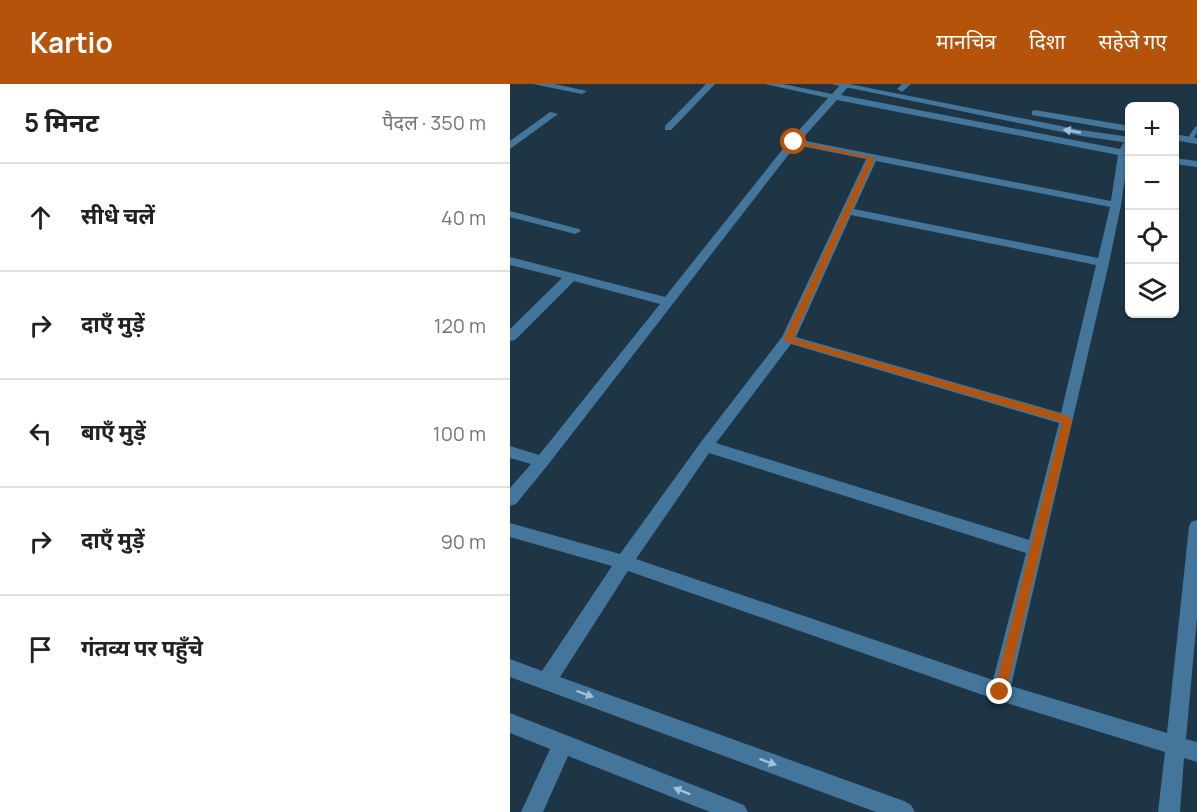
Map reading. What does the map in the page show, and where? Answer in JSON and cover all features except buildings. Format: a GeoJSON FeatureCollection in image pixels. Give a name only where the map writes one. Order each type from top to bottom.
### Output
{"type":"FeatureCollection","features":[{"type":"Feature","properties":{"kind":"street"},"geometry":{"type":"LineString","coordinates":[[537,84],[580,93],[590,84]]}},
{"type":"Feature","properties":{"kind":"street"},"geometry":{"type":"LineString","coordinates":[[668,128],[711,84]]}},
{"type":"Feature","properties":{"kind":"street"},"geometry":{"type":"LineString","coordinates":[[769,84],[838,89],[1125,146]]}},
{"type":"Feature","properties":{"kind":"street"},"geometry":{"type":"LineString","coordinates":[[875,84],[905,87],[1125,128]]}},
{"type":"Feature","properties":{"kind":"street"},"geometry":{"type":"LineString","coordinates":[[510,499],[542,462],[838,89]]}},
{"type":"Feature","properties":{"kind":"street"},"geometry":{"type":"LineString","coordinates":[[510,146],[554,114]]}},
{"type":"Feature","properties":{"kind":"street"},"geometry":{"type":"LineString","coordinates":[[1179,138],[1194,140]]}},
{"type":"Feature","properties":{"kind":"street"},"geometry":{"type":"LineString","coordinates":[[794,142],[1116,205]]}},
{"type":"Feature","properties":{"kind":"street"},"geometry":{"type":"LineString","coordinates":[[1179,147],[1197,149]]}},
{"type":"Feature","properties":{"kind":"street"},"geometry":{"type":"LineString","coordinates":[[1000,692],[1067,420],[1126,156]]}},
{"type":"Feature","properties":{"kind":"street"},"geometry":{"type":"LineString","coordinates":[[547,680],[624,562],[706,446],[788,339],[872,158]]}},
{"type":"Feature","properties":{"kind":"street"},"geometry":{"type":"LineString","coordinates":[[1179,162],[1197,164]]}},
{"type":"Feature","properties":{"kind":"street"},"geometry":{"type":"LineString","coordinates":[[848,211],[1103,263]]}},
{"type":"Feature","properties":{"kind":"street"},"geometry":{"type":"LineString","coordinates":[[510,214],[575,231]]}},
{"type":"Feature","properties":{"kind":"street"},"geometry":{"type":"LineString","coordinates":[[510,261],[669,302]]}},
{"type":"Feature","properties":{"kind":"street"},"geometry":{"type":"LineString","coordinates":[[510,337],[571,277]]}},
{"type":"Feature","properties":{"kind":"street"},"geometry":{"type":"LineString","coordinates":[[788,339],[1067,420]]}},
{"type":"Feature","properties":{"kind":"street"},"geometry":{"type":"LineString","coordinates":[[706,446],[1035,549]]}},
{"type":"Feature","properties":{"kind":"street"},"geometry":{"type":"LineString","coordinates":[[510,452],[542,462]]}},
{"type":"Feature","properties":{"kind":"street"},"geometry":{"type":"LineString","coordinates":[[1169,812],[1197,527]]}},
{"type":"Feature","properties":{"kind":"street"},"geometry":{"type":"LineString","coordinates":[[510,530],[624,562],[1000,692],[1197,752]]}},
{"type":"Feature","properties":{"kind":"street"},"geometry":{"type":"LineString","coordinates":[[510,668],[904,812]]}},
{"type":"Feature","properties":{"kind":"street"},"geometry":{"type":"LineString","coordinates":[[510,723],[737,812]]}},
{"type":"Feature","properties":{"kind":"street"},"geometry":{"type":"LineString","coordinates":[[532,812],[563,743]]}},
{"type":"Feature","properties":{"kind":"lane"},"geometry":{"type":"LineString","coordinates":[[1194,140],[1197,128]]}},
{"type":"Feature","properties":{"kind":"route"},"geometry":{"type":"LineString","coordinates":[[794,142],[872,158],[788,339],[1067,420],[1000,692]]}}]}
